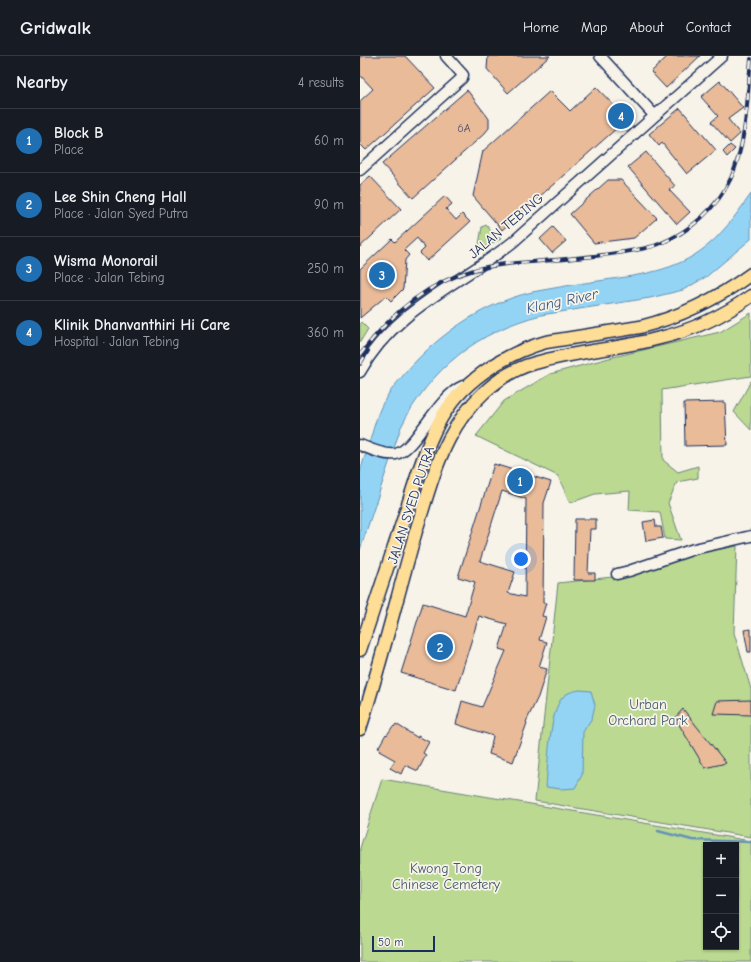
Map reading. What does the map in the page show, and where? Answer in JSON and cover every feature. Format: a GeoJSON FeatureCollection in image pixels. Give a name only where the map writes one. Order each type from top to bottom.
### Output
{"type":"FeatureCollection","features":[{"type":"Feature","properties":{"kind":"main road","name":"JALAN SYED PUTRA"},"geometry":{"type":"LineString","coordinates":[[360,650],[431,439],[443,414],[472,382],[503,359],[546,342],[640,327],[691,310],[733,287],[751,274]]}},
{"type":"Feature","properties":{"kind":"main road","name":"JALAN SYED PUTRA"},"geometry":{"type":"LineString","coordinates":[[360,729],[372,693],[405,569],[435,472],[449,438],[472,406],[495,384],[522,367],[549,359],[637,343],[680,332],[714,319],[751,296]]}},
{"type":"Feature","properties":{"kind":"street"},"geometry":{"type":"LineString","coordinates":[[360,170],[462,78],[463,75],[446,56]]}},
{"type":"Feature","properties":{"kind":"street"},"geometry":{"type":"LineString","coordinates":[[600,56],[654,115]]}},
{"type":"Feature","properties":{"kind":"street","name":"JALAN TEBING"},"geometry":{"type":"LineString","coordinates":[[360,372],[382,339],[399,322],[425,302],[485,264],[513,242],[722,56]]}},
{"type":"Feature","properties":{"kind":"street"},"geometry":{"type":"LineString","coordinates":[[360,446],[390,454],[397,454],[411,443],[447,397],[458,388],[472,382]]}},
{"type":"Feature","properties":{"kind":"street"},"geometry":{"type":"LineString","coordinates":[[617,574],[694,549],[751,536]]}},
{"type":"Feature","properties":{"kind":"green space"},"geometry":{"type":"Polygon","coordinates":[[[486,225],[501,239],[478,250],[482,227],[486,225]]]}},
{"type":"Feature","properties":{"kind":"green space"},"geometry":{"type":"Polygon","coordinates":[[[751,313],[751,376],[662,390],[663,460],[678,472],[698,466],[698,478],[677,482],[668,503],[681,540],[665,539],[660,512],[629,510],[630,491],[595,494],[570,503],[558,476],[476,436],[504,401],[550,374],[609,358],[720,332],[751,313]]]}},
{"type":"Feature","properties":{"kind":"green space"},"geometry":{"type":"Polygon","coordinates":[[[361,322],[368,329],[360,342],[360,323],[361,322]]]}},
{"type":"Feature","properties":{"kind":"green space"},"geometry":{"type":"Polygon","coordinates":[[[751,381],[751,430],[734,412],[751,381]]]}},
{"type":"Feature","properties":{"kind":"green space","name":"Urban Orchard Park"},"geometry":{"type":"Polygon","coordinates":[[[737,546],[734,633],[751,689],[751,837],[535,801],[558,583],[612,577],[699,553],[737,546]]]}},
{"type":"Feature","properties":{"kind":"green space","name":"Kwong Tong Chinese Cemetery"},"geometry":{"type":"Polygon","coordinates":[[[382,779],[751,841],[751,962],[360,962],[360,848],[382,779]]]}},
{"type":"Feature","properties":{"kind":"water","name":"Klang River"},"geometry":{"type":"Polygon","coordinates":[[[751,194],[751,239],[706,277],[683,290],[650,298],[541,315],[518,322],[477,342],[458,355],[441,370],[426,387],[401,427],[360,550],[360,475],[376,419],[391,390],[428,349],[459,324],[495,305],[513,298],[532,292],[637,275],[675,265],[699,252],[714,240],[751,194]]]}},
{"type":"Feature","properties":{"kind":"water"},"geometry":{"type":"Polygon","coordinates":[[[573,691],[591,691],[595,705],[592,718],[583,732],[582,775],[575,788],[561,789],[546,787],[550,739],[558,704],[565,695],[573,691]]]}},
{"type":"Feature","properties":{"kind":"building"},"geometry":{"type":"Polygon","coordinates":[[[360,56],[405,56],[435,88],[366,150],[360,144],[360,101],[373,89],[360,75],[360,56]]]}},
{"type":"Feature","properties":{"kind":"building"},"geometry":{"type":"Polygon","coordinates":[[[488,56],[550,56],[508,93],[487,69],[488,56]]]}},
{"type":"Feature","properties":{"kind":"building"},"geometry":{"type":"Polygon","coordinates":[[[668,56],[700,56],[666,88],[651,72],[668,56]]]}},
{"type":"Feature","properties":{"kind":"building"},"geometry":{"type":"Polygon","coordinates":[[[720,81],[743,108],[728,119],[740,134],[730,143],[711,122],[718,116],[701,97],[720,81]]]}},
{"type":"Feature","properties":{"kind":"building"},"geometry":{"type":"Polygon","coordinates":[[[596,87],[627,119],[502,230],[473,196],[483,151],[550,91],[570,111],[596,87]]]}},
{"type":"Feature","properties":{"kind":"building"},"geometry":{"type":"Polygon","coordinates":[[[467,90],[489,119],[489,128],[413,198],[382,164],[467,90]]]}},
{"type":"Feature","properties":{"kind":"building"},"geometry":{"type":"Polygon","coordinates":[[[680,108],[716,150],[687,174],[662,143],[659,146],[649,134],[680,108]]]}},
{"type":"Feature","properties":{"kind":"building"},"geometry":{"type":"Polygon","coordinates":[[[730,145],[735,149],[727,157],[723,152],[730,145]]]}},
{"type":"Feature","properties":{"kind":"building"},"geometry":{"type":"Polygon","coordinates":[[[646,152],[675,186],[669,190],[690,212],[677,224],[628,167],[646,152]]]}},
{"type":"Feature","properties":{"kind":"building"},"geometry":{"type":"Polygon","coordinates":[[[370,176],[401,209],[360,247],[360,185],[370,176]]]}},
{"type":"Feature","properties":{"kind":"building"},"geometry":{"type":"Polygon","coordinates":[[[608,180],[621,180],[657,218],[634,238],[594,243],[570,214],[608,180]]]}},
{"type":"Feature","properties":{"kind":"building"},"geometry":{"type":"Polygon","coordinates":[[[445,196],[452,204],[446,209],[456,220],[462,214],[470,222],[427,261],[420,253],[425,248],[417,238],[404,250],[409,255],[405,260],[403,289],[391,301],[386,296],[360,318],[360,269],[392,239],[395,242],[445,196]]]}},
{"type":"Feature","properties":{"kind":"building"},"geometry":{"type":"Polygon","coordinates":[[[553,227],[566,241],[552,253],[540,239],[553,227]]]}},
{"type":"Feature","properties":{"kind":"building"},"geometry":{"type":"Polygon","coordinates":[[[725,402],[727,445],[685,446],[684,403],[725,402]]]}},
{"type":"Feature","properties":{"kind":"building"},"geometry":{"type":"Polygon","coordinates":[[[494,464],[551,482],[544,503],[543,603],[546,603],[542,616],[546,617],[539,640],[547,642],[539,667],[547,669],[538,697],[526,722],[527,723],[513,762],[489,754],[493,736],[456,724],[462,701],[482,707],[506,651],[499,649],[507,624],[479,616],[456,690],[401,673],[423,603],[465,616],[475,582],[458,577],[494,464]],[[502,491],[480,561],[515,572],[508,593],[525,597],[526,499],[502,491]]]}},
{"type":"Feature","properties":{"kind":"building"},"geometry":{"type":"Polygon","coordinates":[[[575,519],[596,519],[596,529],[590,529],[588,573],[595,573],[595,580],[574,580],[575,519]]]}},
{"type":"Feature","properties":{"kind":"building"},"geometry":{"type":"Polygon","coordinates":[[[655,520],[656,527],[661,527],[663,538],[646,541],[643,522],[655,520]]]}},
{"type":"Feature","properties":{"kind":"building"},"geometry":{"type":"Polygon","coordinates":[[[751,629],[751,652],[748,652],[744,630],[751,629]]]}},
{"type":"Feature","properties":{"kind":"building"},"geometry":{"type":"Polygon","coordinates":[[[751,700],[751,715],[713,714],[717,701],[751,700]]]}},
{"type":"Feature","properties":{"kind":"building"},"geometry":{"type":"Polygon","coordinates":[[[683,709],[726,763],[705,768],[675,718],[683,709]]]}},
{"type":"Feature","properties":{"kind":"building"},"geometry":{"type":"Polygon","coordinates":[[[396,724],[418,738],[418,736],[429,742],[423,753],[426,755],[418,771],[405,765],[401,774],[390,768],[395,760],[379,751],[380,749],[378,748],[386,734],[387,735],[396,724]]]}},
{"type":"Feature","properties":{"kind":"waterway"},"geometry":{"type":"LineString","coordinates":[[658,831],[692,840],[751,842]]}},
{"type":"Feature","properties":{"kind":"railway"},"geometry":{"type":"LineString","coordinates":[[360,355],[396,314],[424,292],[457,276],[474,270],[495,266],[568,259],[645,248],[670,239],[692,226],[718,199],[731,178],[736,164],[746,120],[751,59]]}},
{"type":"Feature","properties":{"kind":"railway"},"geometry":{"type":"LineString","coordinates":[[360,364],[368,351]]}},
{"type":"Feature","properties":{"kind":"place","name":"Klinik Dhanvanthiri Hi Care"},"geometry":{"type":"Point","coordinates":[621,116]}},
{"type":"Feature","properties":{"kind":"place","name":"Wisma Monorail"},"geometry":{"type":"Point","coordinates":[382,275]}},
{"type":"Feature","properties":{"kind":"place","name":"Block B"},"geometry":{"type":"Point","coordinates":[520,481]}},
{"type":"Feature","properties":{"kind":"place","name":"Lee Shin Cheng Hall"},"geometry":{"type":"Point","coordinates":[440,647]}}]}
